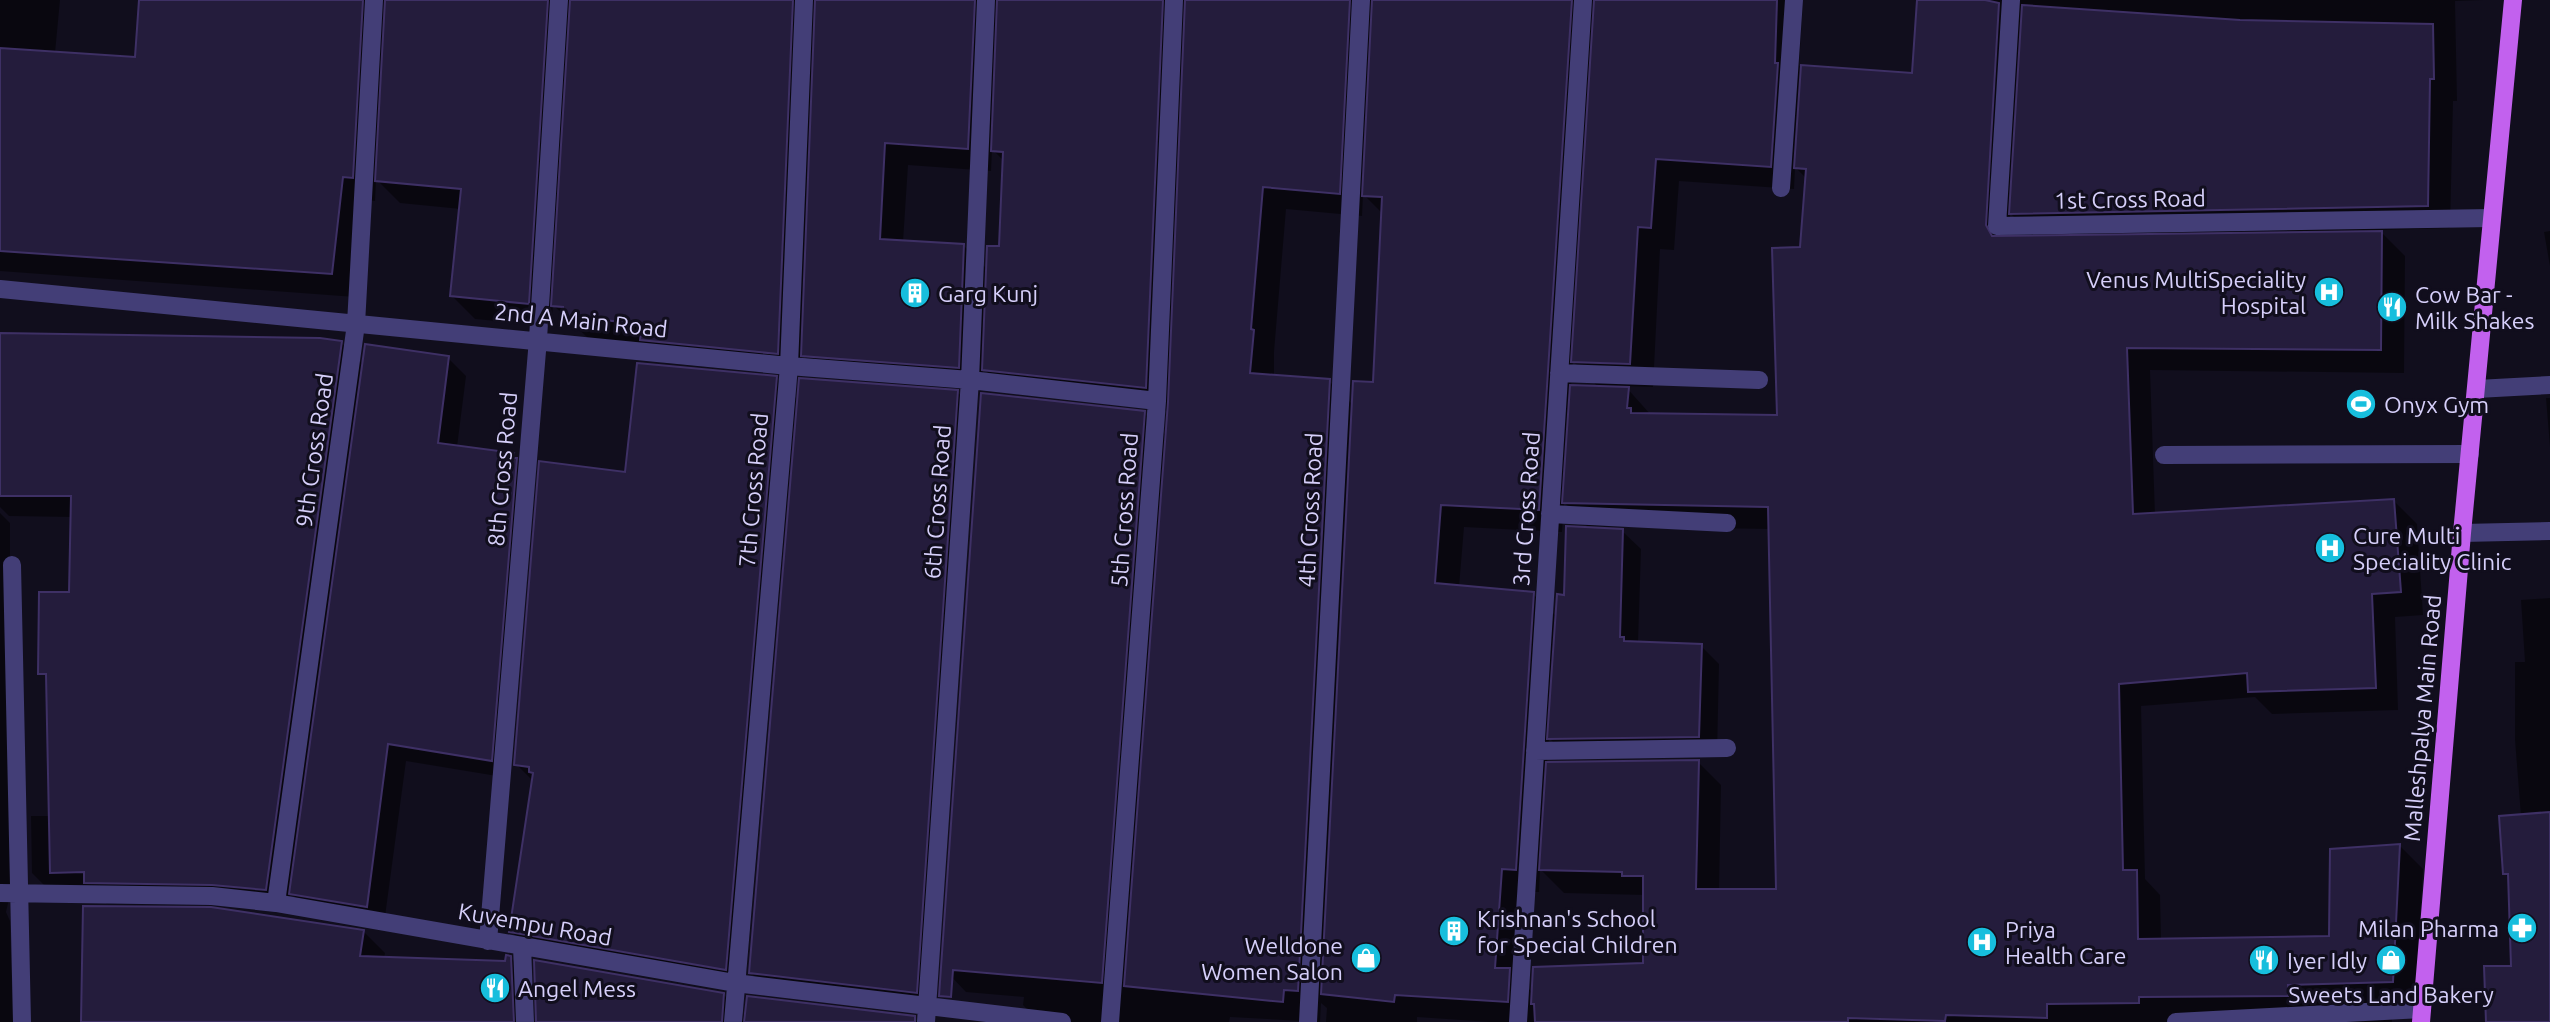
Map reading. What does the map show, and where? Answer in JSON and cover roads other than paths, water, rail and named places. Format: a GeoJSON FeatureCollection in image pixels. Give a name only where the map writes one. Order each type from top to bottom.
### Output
{"type":"FeatureCollection","features":[{"type":"Feature","properties":{"kind":"main road","name":"Malleshpalya Main Road"},"geometry":{"type":"LineString","coordinates":[[2422,1015],[2462,533],[2513,0]]}},
{"type":"Feature","properties":{"kind":"street","name":"9th Cross Road"},"geometry":{"type":"LineString","coordinates":[[276,903],[356,324],[373,0]]}},
{"type":"Feature","properties":{"kind":"street","name":"8th Cross Road"},"geometry":{"type":"LineString","coordinates":[[488,941],[538,339],[559,0]]}},
{"type":"Feature","properties":{"kind":"street","name":"7th Cross Road"},"geometry":{"type":"LineString","coordinates":[[733,1022],[789,366],[804,0]]}},
{"type":"Feature","properties":{"kind":"street","name":"6th Cross Road"},"geometry":{"type":"LineString","coordinates":[[926,1015],[970,380],[986,0]]}},
{"type":"Feature","properties":{"kind":"street","name":"5th Cross Road"},"geometry":{"type":"LineString","coordinates":[[1110,1022],[1157,401],[1174,0]]}},
{"type":"Feature","properties":{"kind":"street","name":"4th Cross Road"},"geometry":{"type":"LineString","coordinates":[[1308,1022],[1362,0]]}},
{"type":"Feature","properties":{"kind":"street","name":"3rd Cross Road"},"geometry":{"type":"LineString","coordinates":[[1518,1022],[1583,0]]}},
{"type":"Feature","properties":{"kind":"street"},"geometry":{"type":"LineString","coordinates":[[1781,188],[1794,0]]}},
{"type":"Feature","properties":{"kind":"street","name":"1st Cross Road"},"geometry":{"type":"LineString","coordinates":[[2011,0],[1997,226],[2491,218]]}},
{"type":"Feature","properties":{"kind":"street","name":"2nd A Main Road"},"geometry":{"type":"LineString","coordinates":[[0,289],[538,339],[789,366],[970,380],[1157,401]]}},
{"type":"Feature","properties":{"kind":"street"},"geometry":{"type":"LineString","coordinates":[[1559,373],[1759,380]]}},
{"type":"Feature","properties":{"kind":"street"},"geometry":{"type":"LineString","coordinates":[[2477,389],[2550,385]]}},
{"type":"Feature","properties":{"kind":"street"},"geometry":{"type":"LineString","coordinates":[[2164,455],[2470,454]]}},
{"type":"Feature","properties":{"kind":"street"},"geometry":{"type":"LineString","coordinates":[[1550,514],[1727,523]]}},
{"type":"Feature","properties":{"kind":"street"},"geometry":{"type":"LineString","coordinates":[[2462,533],[2550,531]]}},
{"type":"Feature","properties":{"kind":"street"},"geometry":{"type":"LineString","coordinates":[[12,565],[8,892],[22,1022]]}},
{"type":"Feature","properties":{"kind":"street"},"geometry":{"type":"LineString","coordinates":[[1535,751],[1727,748]]}},
{"type":"Feature","properties":{"kind":"street","name":"Kuvempu Road"},"geometry":{"type":"LineString","coordinates":[[8,892],[212,896],[276,903],[926,1015],[1062,1022]]}},
{"type":"Feature","properties":{"kind":"street"},"geometry":{"type":"LineString","coordinates":[[522,946],[525,1022]]}},
{"type":"Feature","properties":{"kind":"street"},"geometry":{"type":"LineString","coordinates":[[2176,1022],[2422,1015]]}},
{"type":"Feature","properties":{"kind":"place","name":"Venus MultiSpeciality Hospital"},"geometry":{"type":"Point","coordinates":[2329,292]}},
{"type":"Feature","properties":{"kind":"place","name":"Garg Kunj"},"geometry":{"type":"Point","coordinates":[915,293]}},
{"type":"Feature","properties":{"kind":"place","name":"Cow Bar - Milk Shakes"},"geometry":{"type":"Point","coordinates":[2392,307]}},
{"type":"Feature","properties":{"kind":"place","name":"Onyx Gym"},"geometry":{"type":"Point","coordinates":[2361,404]}},
{"type":"Feature","properties":{"kind":"place","name":"Cure Multi Speciality Clinic"},"geometry":{"type":"Point","coordinates":[2330,548]}},
{"type":"Feature","properties":{"kind":"place","name":"Milan Pharma"},"geometry":{"type":"Point","coordinates":[2522,928]}},
{"type":"Feature","properties":{"kind":"place","name":"Krishnan's School for Special Children"},"geometry":{"type":"Point","coordinates":[1454,931]}},
{"type":"Feature","properties":{"kind":"place","name":"Priya Health Care"},"geometry":{"type":"Point","coordinates":[1982,942]}},
{"type":"Feature","properties":{"kind":"place","name":"Welldone Women Salon"},"geometry":{"type":"Point","coordinates":[1366,958]}},
{"type":"Feature","properties":{"kind":"place","name":"Iyer Idly"},"geometry":{"type":"Point","coordinates":[2264,960]}},
{"type":"Feature","properties":{"kind":"place","name":"Sweets Land Bakery"},"geometry":{"type":"Point","coordinates":[2391,960]}},
{"type":"Feature","properties":{"kind":"place","name":"Angel Mess"},"geometry":{"type":"Point","coordinates":[495,988]}}]}
